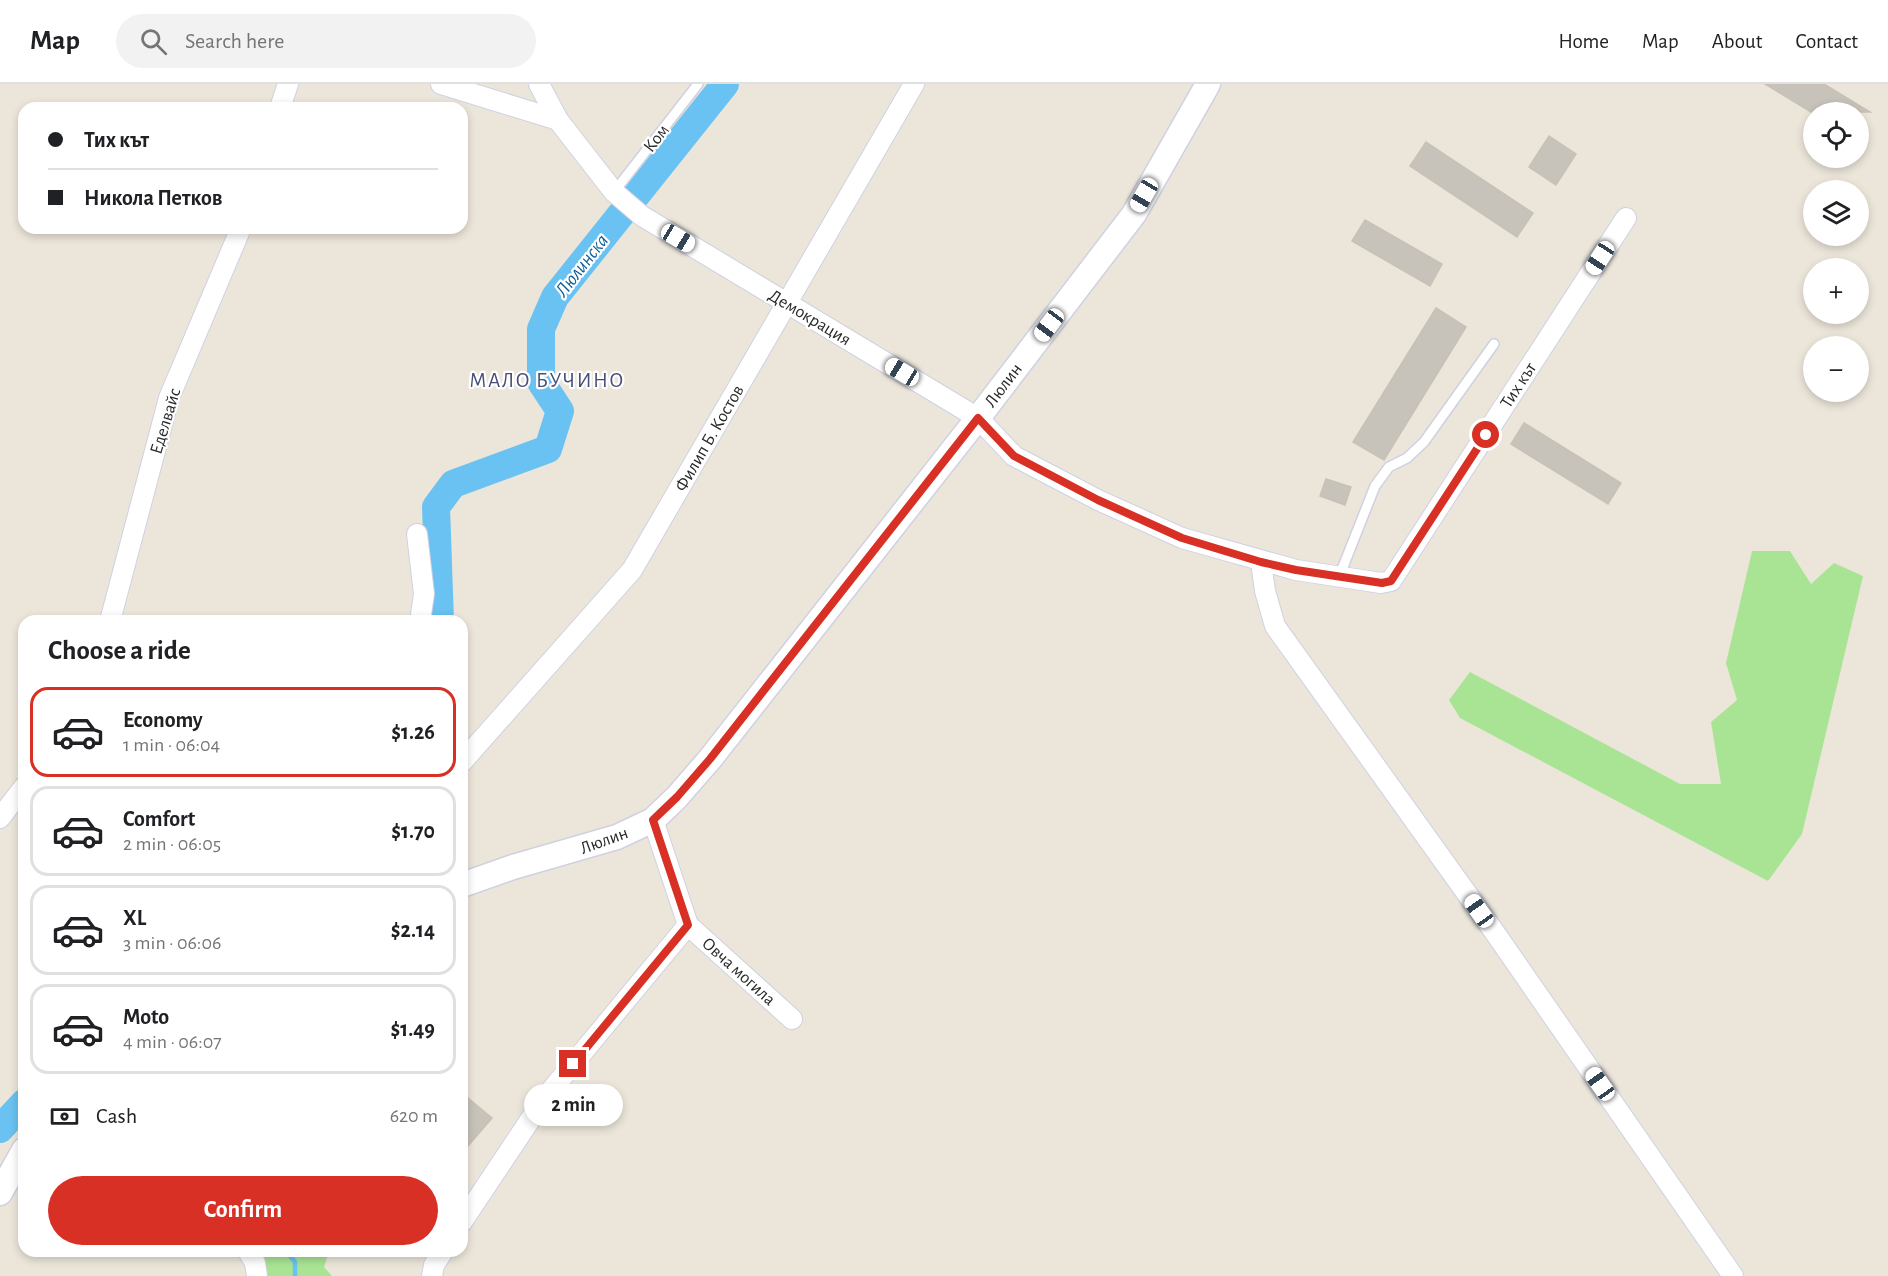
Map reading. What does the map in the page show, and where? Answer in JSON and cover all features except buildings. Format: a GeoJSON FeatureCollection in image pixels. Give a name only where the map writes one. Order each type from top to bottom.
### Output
{"type":"FeatureCollection","features":[{"type":"Feature","properties":{"kind":"street"},"geometry":{"type":"LineString","coordinates":[[282,102],[288,84]]}},
{"type":"Feature","properties":{"kind":"street"},"geometry":{"type":"LineString","coordinates":[[441,84],[558,120]]}},
{"type":"Feature","properties":{"kind":"street","name":"Демокрация"},"geometry":{"type":"LineString","coordinates":[[539,84],[558,120],[614,192],[642,216],[978,418],[1014,456],[1098,500],[1182,538],[1296,570],[1382,583],[1391,581]]}},
{"type":"Feature","properties":{"kind":"street","name":"Филип Б. Костов"},"geometry":{"type":"LineString","coordinates":[[468,755],[632,570],[914,84]]}},
{"type":"Feature","properties":{"kind":"street","name":"Люлин"},"geometry":{"type":"LineString","coordinates":[[468,883],[513,867],[617,837],[653,820],[677,797],[710,759],[978,418],[1134,214],[1208,84]]}},
{"type":"Feature","properties":{"kind":"street","name":"Тих кът"},"geometry":{"type":"LineString","coordinates":[[1391,581],[1626,219]]}},
{"type":"Feature","properties":{"kind":"street","name":"Еделвайс"},"geometry":{"type":"LineString","coordinates":[[112,615],[169,398],[238,234]]}},
{"type":"Feature","properties":{"kind":"street"},"geometry":{"type":"LineString","coordinates":[[417,534],[424,594],[421,615]]}},
{"type":"Feature","properties":{"kind":"street"},"geometry":{"type":"LineString","coordinates":[[1261,562],[1265,591],[1275,626],[1486,921],[1733,1276]]}},
{"type":"Feature","properties":{"kind":"street"},"geometry":{"type":"LineString","coordinates":[[0,818],[18,795]]}},
{"type":"Feature","properties":{"kind":"street","name":"Овча могила"},"geometry":{"type":"LineString","coordinates":[[653,820],[688,925],[792,1019]]}},
{"type":"Feature","properties":{"kind":"street"},"geometry":{"type":"LineString","coordinates":[[468,1213],[544,1099],[688,925]]}},
{"type":"Feature","properties":{"kind":"street"},"geometry":{"type":"LineString","coordinates":[[0,1193],[18,1161]]}},
{"type":"Feature","properties":{"kind":"street"},"geometry":{"type":"LineString","coordinates":[[252,1257],[257,1276]]}},
{"type":"Feature","properties":{"kind":"lane","name":"Ком"},"geometry":{"type":"LineString","coordinates":[[614,192],[698,84]]}},
{"type":"Feature","properties":{"kind":"lane"},"geometry":{"type":"LineString","coordinates":[[1339,577],[1375,486],[1389,467],[1407,458],[1424,442],[1494,344]]}},
{"type":"Feature","properties":{"kind":"green space"},"geometry":{"type":"Polygon","coordinates":[[[1752,551],[1790,551],[1811,584],[1834,563],[1863,576],[1802,834],[1768,881],[1460,718],[1449,700],[1470,672],[1680,784],[1721,784],[1711,722],[1737,700],[1726,663],[1752,551]]]}},
{"type":"Feature","properties":{"kind":"green space"},"geometry":{"type":"Polygon","coordinates":[[[259,1257],[327,1257],[324,1267],[332,1276],[265,1276],[259,1257]]]}},
{"type":"Feature","properties":{"kind":"waterway","name":"Люлинска"},"geometry":{"type":"LineString","coordinates":[[440,615],[436,507],[453,484],[548,449],[560,411],[541,382],[541,329],[555,297],[725,84]]}},
{"type":"Feature","properties":{"kind":"waterway","name":"Люлинска"},"geometry":{"type":"LineString","coordinates":[[0,1129],[18,1110]]}},
{"type":"Feature","properties":{"kind":"waterway"},"geometry":{"type":"LineString","coordinates":[[291,1257],[295,1262],[295,1276]]}},
{"type":"Feature","properties":{"kind":"district","name":"МАЛО БУЧИНО"},"geometry":{"type":"Point","coordinates":[547,380]}},
{"type":"Feature","properties":{"kind":"route"},"geometry":{"type":"LineString","coordinates":[[573,1064],[688,925],[653,820],[677,797],[710,759],[978,418],[1014,456],[1098,500],[1182,538],[1296,570],[1382,583],[1391,581],[1486,435]]}}]}
